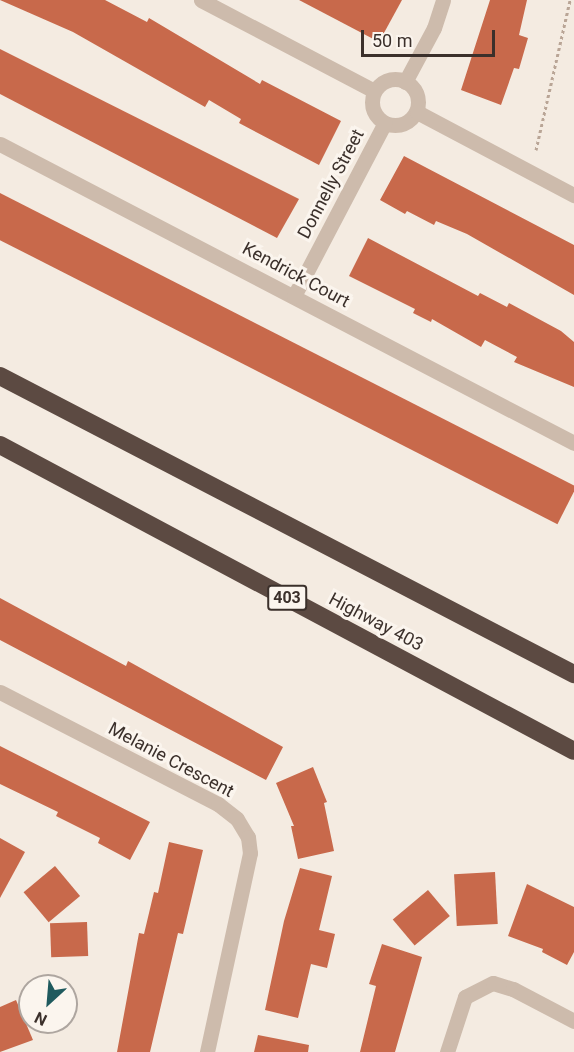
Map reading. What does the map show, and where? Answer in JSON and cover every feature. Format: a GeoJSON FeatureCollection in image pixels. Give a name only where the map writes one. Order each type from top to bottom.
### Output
{"type":"FeatureCollection","features":[{"type":"Feature","properties":{"kind":"highway"},"geometry":{"type":"LineString","coordinates":[[0,376],[574,674]]}},
{"type":"Feature","properties":{"kind":"highway","name":"Highway 403"},"geometry":{"type":"LineString","coordinates":[[0,445],[574,751]]}},
{"type":"Feature","properties":{"kind":"street"},"geometry":{"type":"LineString","coordinates":[[201,0],[374,91]]}},
{"type":"Feature","properties":{"kind":"street"},"geometry":{"type":"LineString","coordinates":[[405,82],[434,28],[443,0]]}},
{"type":"Feature","properties":{"kind":"street"},"geometry":{"type":"LineString","coordinates":[[385,81],[405,82],[416,91],[417,112],[400,125],[385,123],[372,106],[374,91],[385,81]]}},
{"type":"Feature","properties":{"kind":"street"},"geometry":{"type":"LineString","coordinates":[[417,112],[574,195]]}},
{"type":"Feature","properties":{"kind":"street","name":"Donnelly Street"},"geometry":{"type":"LineString","coordinates":[[294,296],[385,123]]}},
{"type":"Feature","properties":{"kind":"street","name":"Kendrick Court"},"geometry":{"type":"LineString","coordinates":[[0,144],[574,443]]}},
{"type":"Feature","properties":{"kind":"street","name":"Melanie Crescent"},"geometry":{"type":"LineString","coordinates":[[0,692],[218,804],[237,819],[248,837],[250,853],[207,1052]]}},
{"type":"Feature","properties":{"kind":"street"},"geometry":{"type":"LineString","coordinates":[[447,1052],[465,997],[493,983],[513,988],[574,1021]]}},
{"type":"Feature","properties":{"kind":"path"},"geometry":{"type":"LineString","coordinates":[[536,150],[570,0]]}},
{"type":"Feature","properties":{"kind":"building"},"geometry":{"type":"Polygon","coordinates":[[[0,0],[105,0],[147,22],[149,18],[260,84],[262,80],[341,121],[319,165],[239,123],[241,119],[209,100],[205,107],[73,32],[0,0]]]}},
{"type":"Feature","properties":{"kind":"building"},"geometry":{"type":"Polygon","coordinates":[[[299,0],[402,0],[379,42],[299,0]]]}},
{"type":"Feature","properties":{"kind":"building"},"geometry":{"type":"Polygon","coordinates":[[[490,0],[527,0],[519,35],[528,38],[519,69],[514,68],[501,105],[461,90],[490,0]]]}},
{"type":"Feature","properties":{"kind":"building"},"geometry":{"type":"Polygon","coordinates":[[[0,49],[299,199],[277,238],[0,94],[0,49]]]}},
{"type":"Feature","properties":{"kind":"building"},"geometry":{"type":"Polygon","coordinates":[[[404,156],[574,245],[574,295],[467,234],[436,221],[434,225],[407,211],[405,214],[380,200],[404,156]]]}},
{"type":"Feature","properties":{"kind":"building"},"geometry":{"type":"Polygon","coordinates":[[[0,193],[574,485],[574,492],[557,524],[0,240],[0,193]]]}},
{"type":"Feature","properties":{"kind":"building"},"geometry":{"type":"Polygon","coordinates":[[[368,238],[478,296],[480,293],[507,307],[509,303],[561,331],[574,342],[574,387],[514,362],[517,357],[485,340],[481,347],[432,319],[431,322],[413,313],[415,309],[349,276],[368,238]]]}},
{"type":"Feature","properties":{"kind":"building"},"geometry":{"type":"Polygon","coordinates":[[[0,598],[126,666],[128,661],[283,747],[266,780],[0,640],[0,598]]]}},
{"type":"Feature","properties":{"kind":"building"},"geometry":{"type":"Polygon","coordinates":[[[0,746],[150,822],[130,860],[98,843],[100,838],[56,816],[58,812],[0,784],[0,746]]]}},
{"type":"Feature","properties":{"kind":"building"},"geometry":{"type":"Polygon","coordinates":[[[313,767],[327,802],[324,803],[334,851],[298,859],[291,826],[294,826],[276,783],[313,767]]]}},
{"type":"Feature","properties":{"kind":"building"},"geometry":{"type":"Polygon","coordinates":[[[0,838],[25,852],[0,898],[0,838]]]}},
{"type":"Feature","properties":{"kind":"building"},"geometry":{"type":"Polygon","coordinates":[[[169,842],[203,850],[183,934],[178,933],[150,1052],[117,1052],[139,933],[144,934],[154,892],[158,893],[169,842]]]}},
{"type":"Feature","properties":{"kind":"building"},"geometry":{"type":"Polygon","coordinates":[[[55,866],[80,896],[49,922],[24,892],[55,866]]]}},
{"type":"Feature","properties":{"kind":"building"},"geometry":{"type":"Polygon","coordinates":[[[300,868],[332,876],[319,930],[335,934],[327,968],[311,964],[298,1018],[265,1010],[284,921],[300,868]]]}},
{"type":"Feature","properties":{"kind":"building"},"geometry":{"type":"Polygon","coordinates":[[[495,872],[498,924],[457,926],[454,874],[495,872]]]}},
{"type":"Feature","properties":{"kind":"building"},"geometry":{"type":"Polygon","coordinates":[[[527,884],[574,907],[574,952],[567,965],[542,952],[543,949],[508,936],[527,884]]]}},
{"type":"Feature","properties":{"kind":"building"},"geometry":{"type":"Polygon","coordinates":[[[428,890],[450,916],[415,946],[393,920],[428,890]]]}},
{"type":"Feature","properties":{"kind":"building"},"geometry":{"type":"Polygon","coordinates":[[[87,922],[88,956],[51,957],[50,923],[87,922]]]}},
{"type":"Feature","properties":{"kind":"building"},"geometry":{"type":"Polygon","coordinates":[[[382,944],[422,957],[395,1052],[360,1052],[376,986],[369,984],[382,944]]]}},
{"type":"Feature","properties":{"kind":"building"},"geometry":{"type":"Polygon","coordinates":[[[16,1000],[18,1034],[30,1034],[33,1040],[0,1052],[0,1007],[16,1000]]]}},
{"type":"Feature","properties":{"kind":"building"},"geometry":{"type":"Polygon","coordinates":[[[258,1035],[309,1045],[308,1052],[254,1052],[258,1035]]]}}]}
